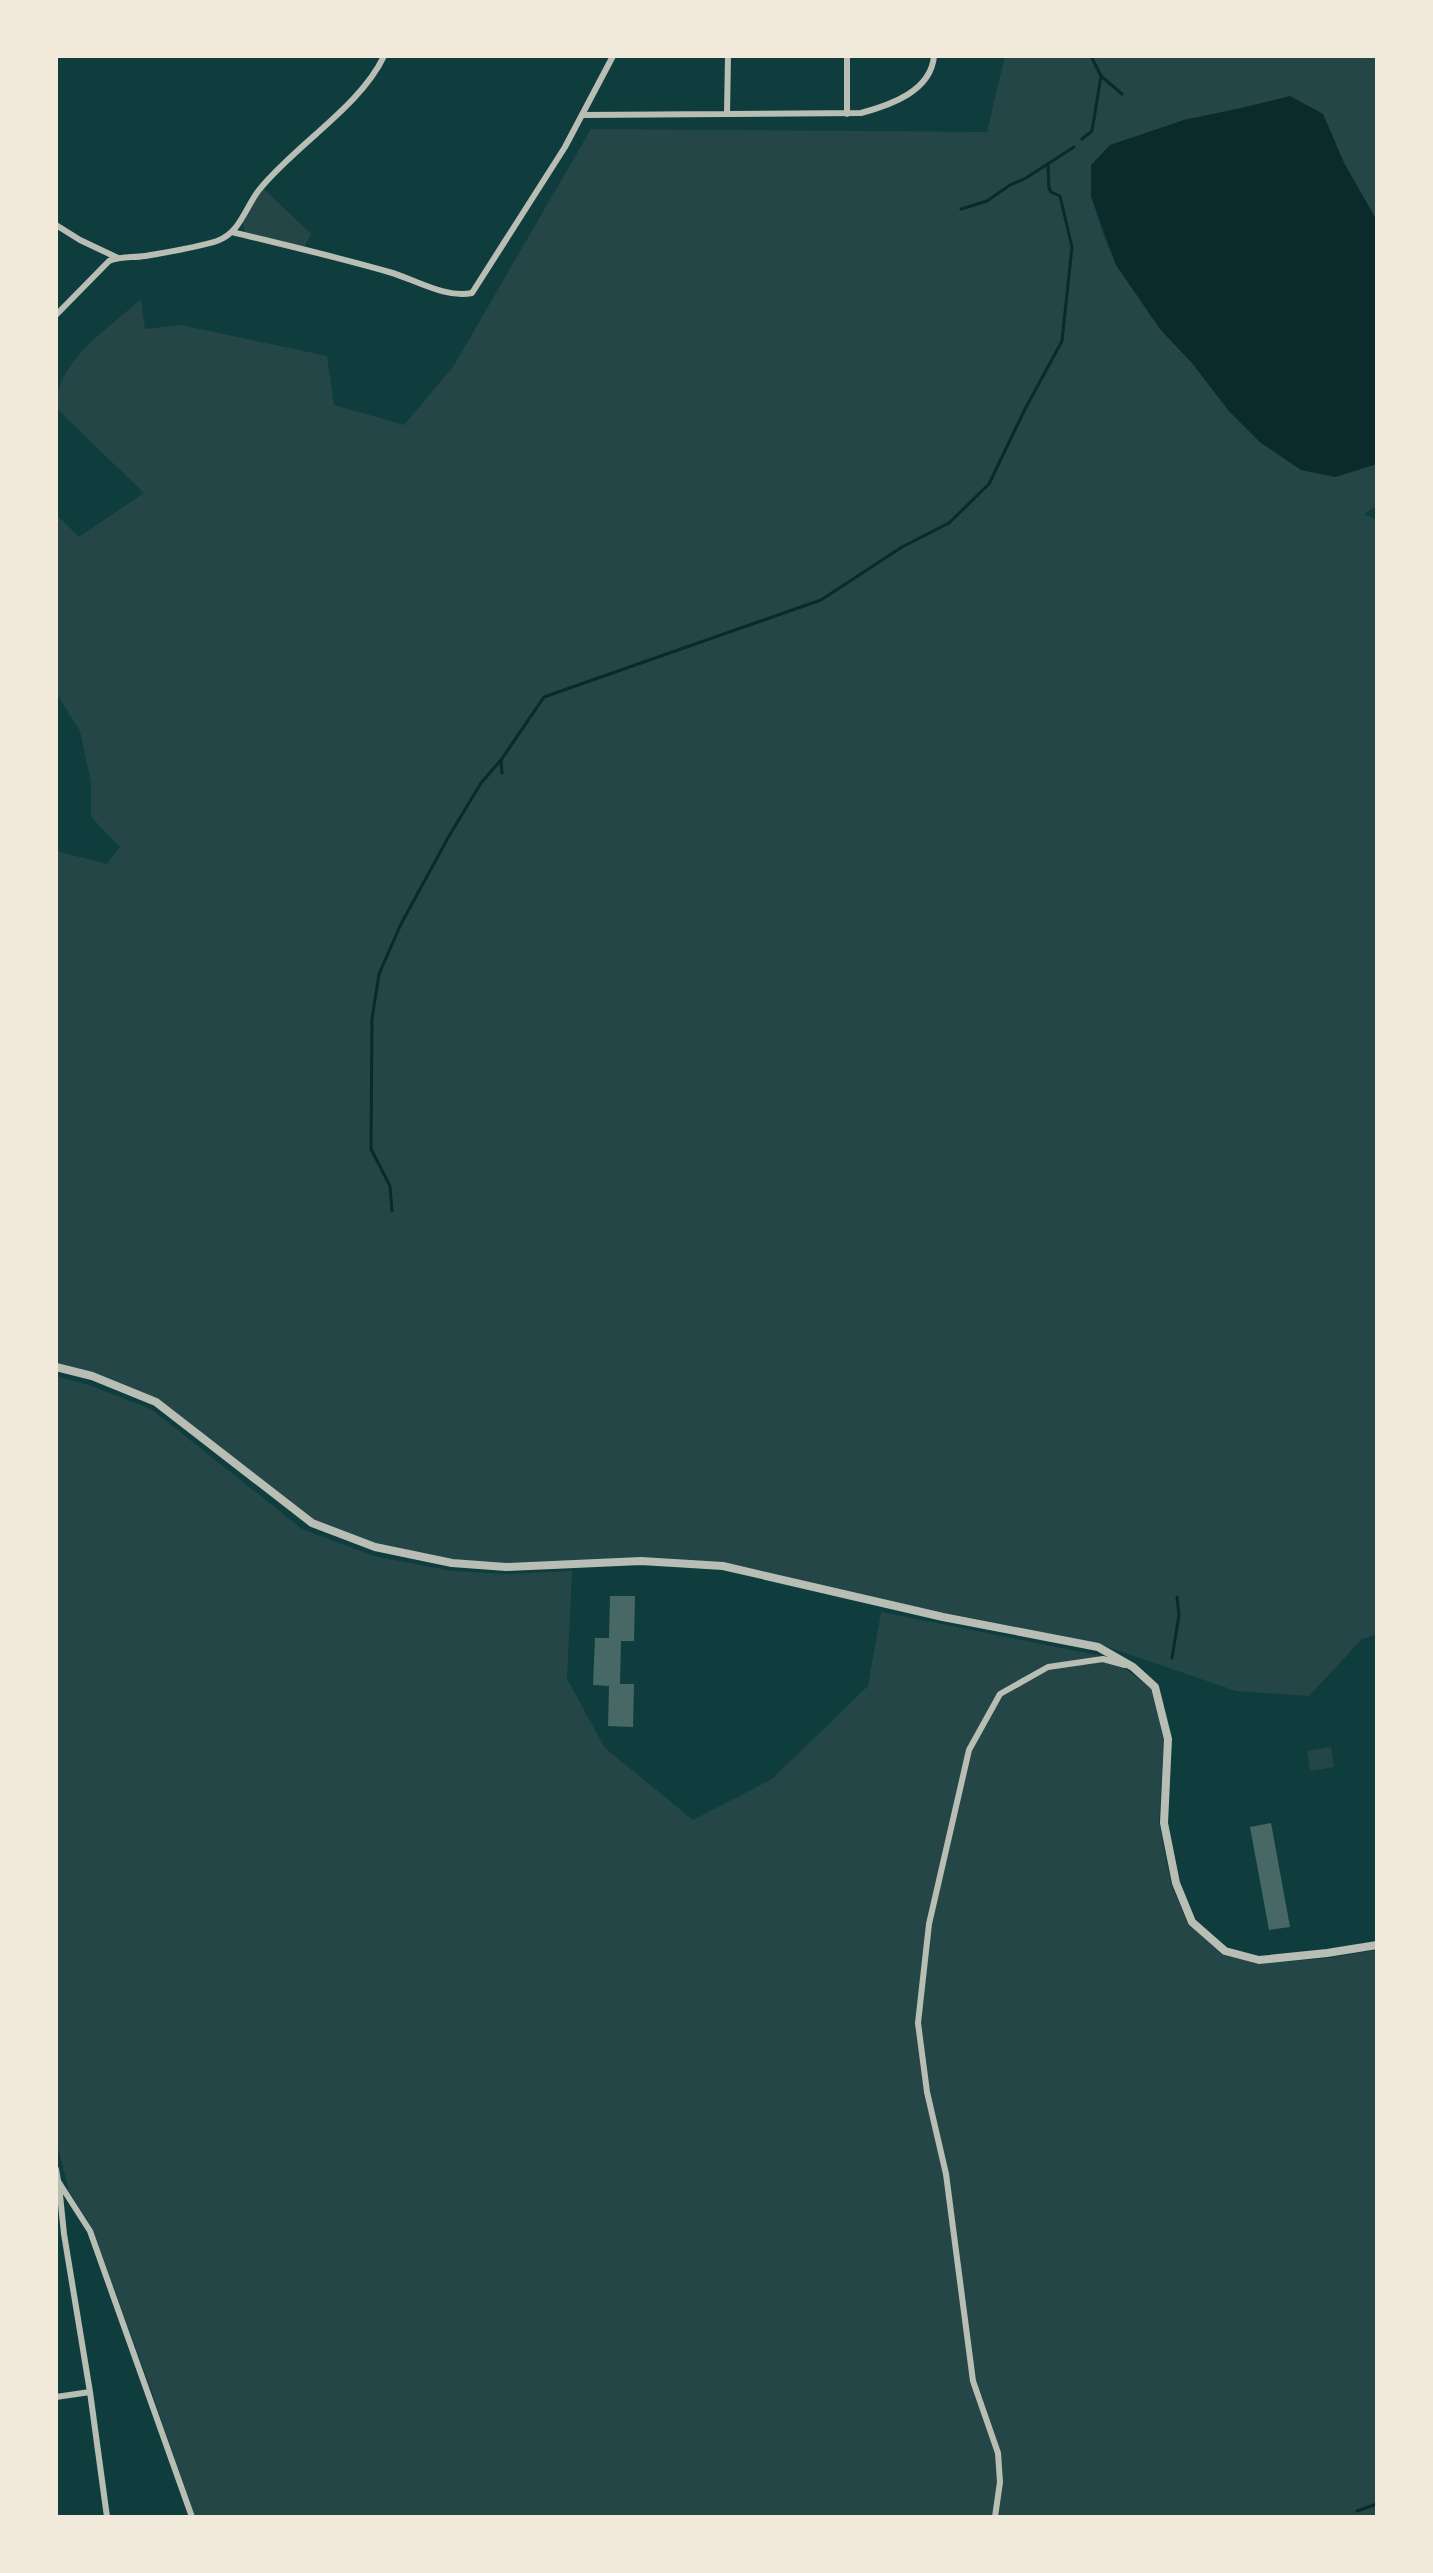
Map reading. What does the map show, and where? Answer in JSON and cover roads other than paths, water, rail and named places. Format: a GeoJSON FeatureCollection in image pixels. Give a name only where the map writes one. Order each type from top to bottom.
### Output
{"type":"FeatureCollection","features":[{"type":"Feature","properties":{"kind":"street"},"geometry":{"type":"LineString","coordinates":[[56,315],[109,261],[218,240],[232,232],[270,177],[350,101],[378,68],[384,56]]}},
{"type":"Feature","properties":{"kind":"street"},"geometry":{"type":"LineString","coordinates":[[232,232],[391,273],[449,292],[472,293],[541,187],[613,56]]}},
{"type":"Feature","properties":{"kind":"street"},"geometry":{"type":"LineString","coordinates":[[727,113],[728,56]]}},
{"type":"Feature","properties":{"kind":"street"},"geometry":{"type":"LineString","coordinates":[[847,56],[847,114]]}},
{"type":"Feature","properties":{"kind":"street"},"geometry":{"type":"LineString","coordinates":[[582,115],[847,114],[878,109],[920,86],[933,68],[934,56]]}},
{"type":"Feature","properties":{"kind":"street"},"geometry":{"type":"LineString","coordinates":[[56,225],[118,258]]}},
{"type":"Feature","properties":{"kind":"street"},"geometry":{"type":"LineString","coordinates":[[56,1367],[92,1376],[156,1402],[312,1523],[375,1547],[452,1563],[506,1567],[641,1561],[723,1566],[943,1617],[1098,1647],[1133,1667],[1155,1687],[1168,1739],[1164,1823],[1176,1883],[1192,1922],[1225,1951],[1259,1960],[1377,1945]]}},
{"type":"Feature","properties":{"kind":"street"},"geometry":{"type":"LineString","coordinates":[[995,2517],[1000,2482],[998,2453],[973,2381],[946,2174],[927,2092],[918,2023],[929,1924],[969,1750],[1000,1694],[1048,1667],[1103,1659],[1133,1667]]}},
{"type":"Feature","properties":{"kind":"street"},"geometry":{"type":"LineString","coordinates":[[56,2169],[107,2517]]}},
{"type":"Feature","properties":{"kind":"street"},"geometry":{"type":"LineString","coordinates":[[58,2181],[90,2231],[192,2517]]}},
{"type":"Feature","properties":{"kind":"street"},"geometry":{"type":"LineString","coordinates":[[56,2397],[90,2392]]}},
{"type":"Feature","properties":{"kind":"waterway"},"geometry":{"type":"LineString","coordinates":[[1091,56],[1101,76],[1122,94]]}},
{"type":"Feature","properties":{"kind":"waterway"},"geometry":{"type":"LineString","coordinates":[[1082,139],[1092,131],[1101,76]]}},
{"type":"Feature","properties":{"kind":"waterway"},"geometry":{"type":"LineString","coordinates":[[961,209],[987,201],[1074,147]]}},
{"type":"Feature","properties":{"kind":"waterway"},"geometry":{"type":"LineString","coordinates":[[392,1211],[390,1186],[371,1149],[372,1019],[379,974],[401,924],[481,783],[501,760],[544,697],[821,600],[902,547],[949,523],[989,484],[1062,341],[1072,247],[1060,196],[1049,188],[1048,165]]}},
{"type":"Feature","properties":{"kind":"waterway"},"geometry":{"type":"LineString","coordinates":[[501,760],[502,773]]}},
{"type":"Feature","properties":{"kind":"waterway"},"geometry":{"type":"LineString","coordinates":[[1172,1658],[1179,1615],[1177,1597]]}},
{"type":"Feature","properties":{"kind":"waterway"},"geometry":{"type":"LineString","coordinates":[[1357,2511],[1377,2504]]}}]}
